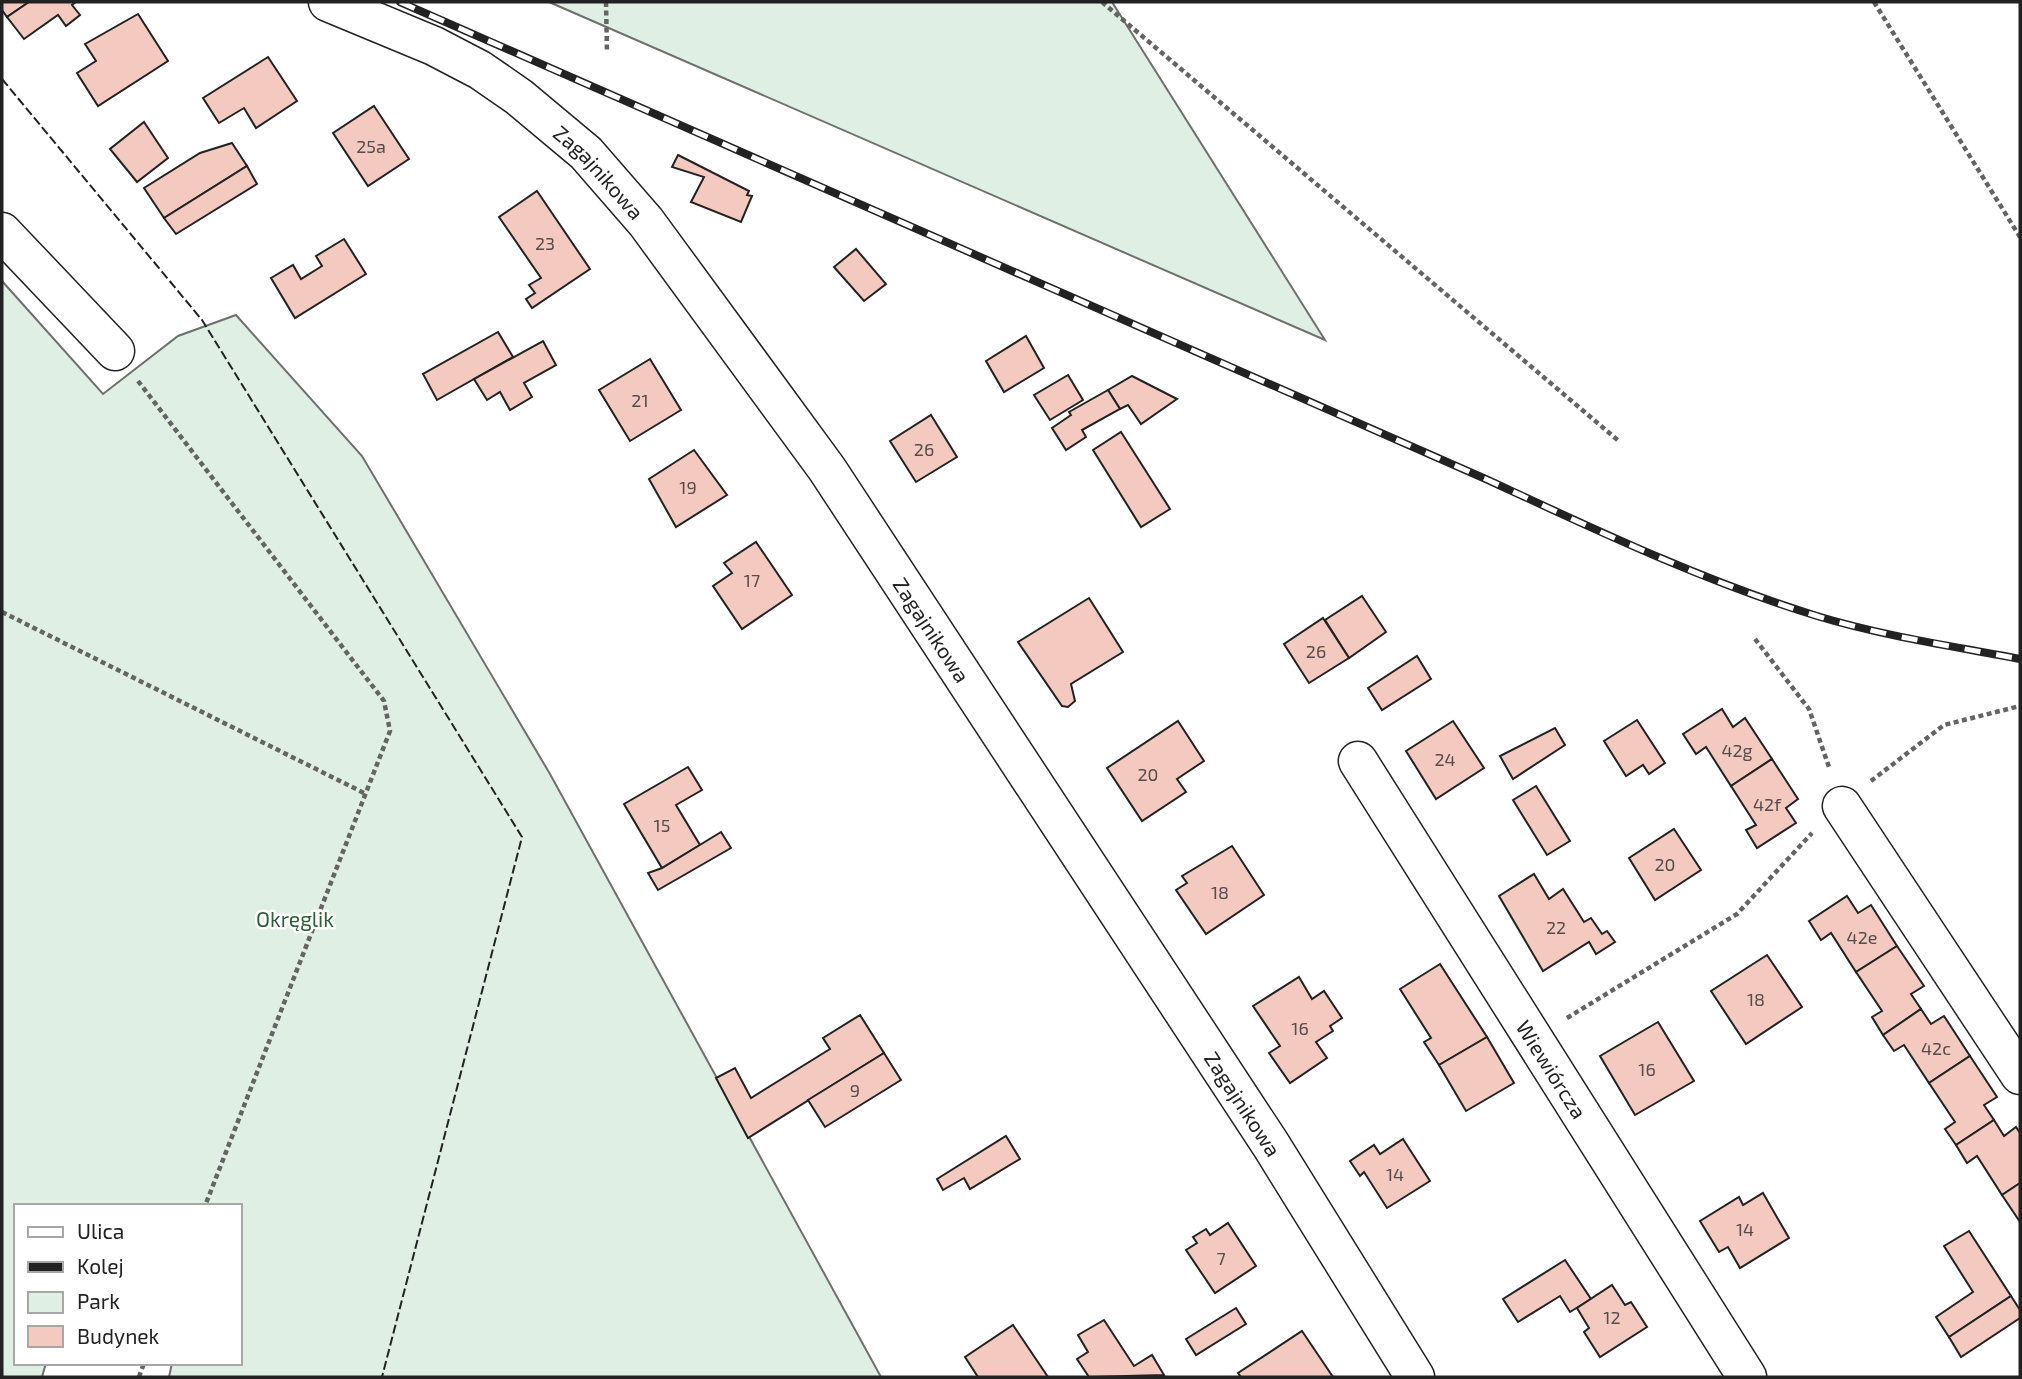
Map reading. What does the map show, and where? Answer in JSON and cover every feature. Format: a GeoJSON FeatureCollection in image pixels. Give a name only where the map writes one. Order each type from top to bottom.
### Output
{"type":"FeatureCollection","features":[{"type":"Feature","properties":{"kind":"street","name":"Zagajnikowa"},"geometry":{"type":"LineString","coordinates":[[328,2],[434,46],[480,70],[519,97],[586,153],[646,222],[835,481],[1271,1145],[1415,1377]]}},
{"type":"Feature","properties":{"kind":"street"},"geometry":{"type":"LineString","coordinates":[[2,232],[115,351]]}},
{"type":"Feature","properties":{"kind":"street","name":"Wiewiórcza"},"geometry":{"type":"LineString","coordinates":[[1358,761],[1747,1377]]}},
{"type":"Feature","properties":{"kind":"street"},"geometry":{"type":"LineString","coordinates":[[1842,806],[2020,1075]]}},
{"type":"Feature","properties":{"kind":"path"},"geometry":{"type":"LineString","coordinates":[[606,2],[607,54]]}},
{"type":"Feature","properties":{"kind":"path"},"geometry":{"type":"LineString","coordinates":[[1102,2],[1620,442]]}},
{"type":"Feature","properties":{"kind":"path"},"geometry":{"type":"LineString","coordinates":[[1874,2],[2020,237]]}},
{"type":"Feature","properties":{"kind":"path"},"geometry":{"type":"LineString","coordinates":[[115,351],[384,701],[390,731],[206,1204]]}},
{"type":"Feature","properties":{"kind":"path"},"geometry":{"type":"LineString","coordinates":[[2,612],[366,794]]}},
{"type":"Feature","properties":{"kind":"path"},"geometry":{"type":"LineString","coordinates":[[1755,639],[1809,709],[1842,806]]}},
{"type":"Feature","properties":{"kind":"path"},"geometry":{"type":"LineString","coordinates":[[1534,1038],[1737,914],[1816,828],[1910,748],[1944,725],[2020,706]]}},
{"type":"Feature","properties":{"kind":"green space"},"geometry":{"type":"Polygon","coordinates":[[[549,2],[1112,2],[1325,340],[549,2]]]}},
{"type":"Feature","properties":{"kind":"green space","name":"Okręglik"},"geometry":{"type":"Polygon","coordinates":[[[2,281],[103,394],[178,336],[236,315],[362,456],[550,774],[881,1377],[169,1377],[172,1365],[242,1365],[242,1204],[14,1204],[14,1365],[45,1365],[42,1377],[2,1377],[2,281]]]}},
{"type":"Feature","properties":{"kind":"building"},"geometry":{"type":"Polygon","coordinates":[[[2,2],[29,2],[7,17],[2,10],[2,2]]]}},
{"type":"Feature","properties":{"kind":"building"},"geometry":{"type":"Polygon","coordinates":[[[29,2],[76,2],[72,5],[80,15],[66,26],[58,15],[24,39],[7,17],[29,2]]]}},
{"type":"Feature","properties":{"kind":"building"},"geometry":{"type":"Polygon","coordinates":[[[138,14],[168,61],[98,106],[77,73],[96,61],[85,44],[138,14]]]}},
{"type":"Feature","properties":{"kind":"building"},"geometry":{"type":"Polygon","coordinates":[[[268,57],[297,101],[256,128],[244,108],[219,123],[203,98],[268,57]]]}},
{"type":"Feature","properties":{"kind":"building"},"geometry":{"type":"Polygon","coordinates":[[[374,106],[409,159],[368,186],[333,133],[374,106]]]}},
{"type":"Feature","properties":{"kind":"building"},"geometry":{"type":"Polygon","coordinates":[[[144,122],[168,158],[137,182],[110,149],[144,122]]]}},
{"type":"Feature","properties":{"kind":"building"},"geometry":{"type":"Polygon","coordinates":[[[232,143],[247,166],[164,218],[144,188],[200,153],[232,143]]]}},
{"type":"Feature","properties":{"kind":"building"},"geometry":{"type":"Polygon","coordinates":[[[678,155],[749,191],[747,195],[752,196],[741,222],[691,202],[704,177],[672,167],[678,155]]]}},
{"type":"Feature","properties":{"kind":"building"},"geometry":{"type":"Polygon","coordinates":[[[247,166],[257,184],[176,234],[164,218],[247,166]]]}},
{"type":"Feature","properties":{"kind":"building"},"geometry":{"type":"Polygon","coordinates":[[[537,191],[590,269],[532,308],[526,299],[535,293],[529,285],[541,278],[499,217],[537,191]]]}},
{"type":"Feature","properties":{"kind":"building"},"geometry":{"type":"Polygon","coordinates":[[[344,239],[366,274],[295,318],[271,278],[293,265],[301,279],[322,266],[316,256],[344,239]]]}},
{"type":"Feature","properties":{"kind":"building"},"geometry":{"type":"Polygon","coordinates":[[[856,249],[886,284],[864,301],[834,267],[856,249]]]}},
{"type":"Feature","properties":{"kind":"building"},"geometry":{"type":"Polygon","coordinates":[[[498,332],[513,357],[437,400],[423,374],[498,332]]]}},
{"type":"Feature","properties":{"kind":"building"},"geometry":{"type":"Polygon","coordinates":[[[1026,336],[1044,368],[1004,392],[986,361],[1026,336]]]}},
{"type":"Feature","properties":{"kind":"building"},"geometry":{"type":"Polygon","coordinates":[[[543,341],[556,365],[524,383],[532,397],[510,410],[500,392],[487,400],[474,379],[543,341]]]}},
{"type":"Feature","properties":{"kind":"building"},"geometry":{"type":"Polygon","coordinates":[[[650,359],[681,410],[630,441],[599,390],[650,359]]]}},
{"type":"Feature","properties":{"kind":"building"},"geometry":{"type":"Polygon","coordinates":[[[1068,375],[1083,400],[1050,420],[1034,395],[1068,375]]]}},
{"type":"Feature","properties":{"kind":"building"},"geometry":{"type":"Polygon","coordinates":[[[1132,376],[1177,399],[1141,424],[1128,405],[1120,409],[1108,390],[1132,376]]]}},
{"type":"Feature","properties":{"kind":"building"},"geometry":{"type":"Polygon","coordinates":[[[1108,390],[1120,409],[1082,430],[1086,437],[1066,450],[1052,428],[1071,415],[1069,412],[1108,390]]]}},
{"type":"Feature","properties":{"kind":"building"},"geometry":{"type":"Polygon","coordinates":[[[931,415],[957,457],[916,482],[890,441],[931,415]]]}},
{"type":"Feature","properties":{"kind":"building"},"geometry":{"type":"Polygon","coordinates":[[[1121,432],[1170,509],[1141,527],[1093,450],[1121,432]]]}},
{"type":"Feature","properties":{"kind":"building"},"geometry":{"type":"Polygon","coordinates":[[[694,450],[727,495],[676,527],[649,479],[694,450]]]}},
{"type":"Feature","properties":{"kind":"building"},"geometry":{"type":"Polygon","coordinates":[[[756,542],[792,595],[742,629],[713,586],[732,573],[724,563],[756,542]]]}},
{"type":"Feature","properties":{"kind":"building"},"geometry":{"type":"Polygon","coordinates":[[[1362,596],[1386,632],[1349,658],[1325,620],[1362,596]]]}},
{"type":"Feature","properties":{"kind":"building"},"geometry":{"type":"Polygon","coordinates":[[[1089,598],[1123,652],[1071,684],[1075,701],[1068,707],[1062,706],[1018,642],[1089,598]]]}},
{"type":"Feature","properties":{"kind":"building"},"geometry":{"type":"Polygon","coordinates":[[[1323,618],[1349,658],[1309,683],[1284,644],[1323,618]]]}},
{"type":"Feature","properties":{"kind":"building"},"geometry":{"type":"Polygon","coordinates":[[[1417,656],[1431,679],[1382,710],[1368,688],[1417,656]]]}},
{"type":"Feature","properties":{"kind":"building"},"geometry":{"type":"Polygon","coordinates":[[[1722,709],[1733,727],[1745,718],[1772,759],[1731,786],[1706,747],[1696,754],[1683,734],[1722,709]]]}},
{"type":"Feature","properties":{"kind":"building"},"geometry":{"type":"Polygon","coordinates":[[[1637,720],[1665,763],[1649,774],[1643,765],[1626,776],[1604,741],[1637,720]]]}},
{"type":"Feature","properties":{"kind":"building"},"geometry":{"type":"Polygon","coordinates":[[[1178,721],[1204,761],[1177,779],[1186,792],[1142,821],[1107,768],[1178,721]]]}},
{"type":"Feature","properties":{"kind":"building"},"geometry":{"type":"Polygon","coordinates":[[[1453,721],[1484,768],[1436,799],[1406,751],[1453,721]]]}},
{"type":"Feature","properties":{"kind":"building"},"geometry":{"type":"Polygon","coordinates":[[[1555,728],[1565,745],[1513,779],[1500,756],[1555,728]]]}},
{"type":"Feature","properties":{"kind":"building"},"geometry":{"type":"Polygon","coordinates":[[[1772,759],[1798,799],[1786,808],[1796,823],[1757,848],[1746,830],[1756,825],[1731,786],[1772,759]]]}},
{"type":"Feature","properties":{"kind":"building"},"geometry":{"type":"Polygon","coordinates":[[[688,767],[702,790],[676,805],[700,845],[662,868],[624,804],[688,767]]]}},
{"type":"Feature","properties":{"kind":"building"},"geometry":{"type":"Polygon","coordinates":[[[1536,786],[1570,841],[1547,855],[1513,800],[1536,786]]]}},
{"type":"Feature","properties":{"kind":"building"},"geometry":{"type":"Polygon","coordinates":[[[1674,829],[1701,870],[1655,900],[1629,858],[1674,829]]]}},
{"type":"Feature","properties":{"kind":"building"},"geometry":{"type":"Polygon","coordinates":[[[721,832],[731,848],[658,890],[648,873],[662,868],[721,832]]]}},
{"type":"Feature","properties":{"kind":"building"},"geometry":{"type":"Polygon","coordinates":[[[1232,846],[1264,895],[1206,934],[1176,890],[1187,883],[1182,876],[1232,846]]]}},
{"type":"Feature","properties":{"kind":"building"},"geometry":{"type":"Polygon","coordinates":[[[1534,874],[1549,899],[1563,889],[1584,922],[1591,918],[1602,934],[1607,931],[1615,942],[1596,954],[1589,942],[1543,971],[1499,896],[1534,874]]]}},
{"type":"Feature","properties":{"kind":"building"},"geometry":{"type":"Polygon","coordinates":[[[1847,896],[1858,913],[1871,905],[1897,946],[1856,972],[1831,933],[1821,940],[1809,921],[1847,896]]]}},
{"type":"Feature","properties":{"kind":"building"},"geometry":{"type":"Polygon","coordinates":[[[1897,946],[1924,986],[1911,994],[1921,1009],[1883,1035],[1872,1017],[1882,1011],[1856,972],[1897,946]]]}},
{"type":"Feature","properties":{"kind":"building"},"geometry":{"type":"Polygon","coordinates":[[[1767,955],[1802,1007],[1746,1044],[1711,991],[1767,955]]]}},
{"type":"Feature","properties":{"kind":"building"},"geometry":{"type":"Polygon","coordinates":[[[1440,964],[1487,1037],[1439,1065],[1424,1042],[1431,1038],[1400,989],[1440,964]]]}},
{"type":"Feature","properties":{"kind":"building"},"geometry":{"type":"Polygon","coordinates":[[[1299,977],[1312,999],[1324,991],[1342,1018],[1330,1026],[1333,1031],[1316,1042],[1327,1058],[1290,1083],[1269,1053],[1280,1046],[1253,1006],[1299,977]]]}},
{"type":"Feature","properties":{"kind":"building"},"geometry":{"type":"Polygon","coordinates":[[[1921,1009],[1931,1024],[1944,1016],[1970,1056],[1929,1083],[1904,1045],[1894,1051],[1883,1035],[1921,1009]]]}},
{"type":"Feature","properties":{"kind":"building"},"geometry":{"type":"Polygon","coordinates":[[[860,1015],[884,1053],[748,1138],[716,1078],[735,1068],[751,1098],[830,1049],[823,1038],[860,1015]]]}},
{"type":"Feature","properties":{"kind":"building"},"geometry":{"type":"Polygon","coordinates":[[[1658,1022],[1694,1081],[1635,1115],[1600,1056],[1658,1022]]]}},
{"type":"Feature","properties":{"kind":"building"},"geometry":{"type":"Polygon","coordinates":[[[1487,1037],[1514,1083],[1466,1111],[1439,1065],[1487,1037]]]}},
{"type":"Feature","properties":{"kind":"building"},"geometry":{"type":"Polygon","coordinates":[[[884,1053],[901,1080],[825,1127],[808,1100],[884,1053]]]}},
{"type":"Feature","properties":{"kind":"building"},"geometry":{"type":"Polygon","coordinates":[[[1970,1056],[1997,1097],[1984,1105],[1994,1120],[1956,1145],[1945,1129],[1955,1122],[1929,1083],[1970,1056]]]}},
{"type":"Feature","properties":{"kind":"building"},"geometry":{"type":"Polygon","coordinates":[[[1994,1120],[2004,1136],[2016,1127],[2020,1133],[2020,1183],[2002,1195],[1977,1156],[1967,1163],[1956,1145],[1994,1120]]]}},
{"type":"Feature","properties":{"kind":"building"},"geometry":{"type":"Polygon","coordinates":[[[1006,1136],[1020,1159],[970,1189],[964,1178],[943,1190],[937,1179],[1006,1136]]]}},
{"type":"Feature","properties":{"kind":"building"},"geometry":{"type":"Polygon","coordinates":[[[1403,1139],[1430,1181],[1387,1208],[1364,1172],[1360,1176],[1350,1161],[1374,1145],[1380,1154],[1403,1139]]]}},
{"type":"Feature","properties":{"kind":"building"},"geometry":{"type":"Polygon","coordinates":[[[2020,1183],[2020,1222],[2002,1195],[2020,1183]]]}},
{"type":"Feature","properties":{"kind":"building"},"geometry":{"type":"Polygon","coordinates":[[[1763,1193],[1789,1238],[1740,1268],[1728,1247],[1719,1252],[1700,1221],[1739,1197],[1743,1205],[1763,1193]]]}},
{"type":"Feature","properties":{"kind":"building"},"geometry":{"type":"Polygon","coordinates":[[[1228,1223],[1256,1266],[1215,1293],[1186,1250],[1197,1243],[1193,1237],[1206,1229],[1210,1235],[1228,1223]]]}},
{"type":"Feature","properties":{"kind":"building"},"geometry":{"type":"Polygon","coordinates":[[[1969,1231],[2011,1296],[1949,1337],[1936,1317],[1973,1292],[1944,1246],[1969,1231]]]}},
{"type":"Feature","properties":{"kind":"building"},"geometry":{"type":"Polygon","coordinates":[[[1565,1260],[1591,1299],[1570,1312],[1560,1296],[1518,1322],[1503,1299],[1565,1260]]]}},
{"type":"Feature","properties":{"kind":"building"},"geometry":{"type":"Polygon","coordinates":[[[1612,1285],[1625,1305],[1631,1302],[1647,1327],[1600,1357],[1584,1332],[1589,1328],[1577,1308],[1612,1285]]]}},
{"type":"Feature","properties":{"kind":"building"},"geometry":{"type":"Polygon","coordinates":[[[2011,1296],[2020,1310],[2020,1318],[1961,1357],[1949,1337],[2011,1296]]]}},
{"type":"Feature","properties":{"kind":"building"},"geometry":{"type":"Polygon","coordinates":[[[1236,1308],[1246,1324],[1196,1355],[1186,1339],[1236,1308]]]}},
{"type":"Feature","properties":{"kind":"building"},"geometry":{"type":"Polygon","coordinates":[[[1104,1320],[1134,1366],[1152,1355],[1164,1375],[1089,1377],[1077,1359],[1088,1352],[1078,1335],[1104,1320]]]}},
{"type":"Feature","properties":{"kind":"building"},"geometry":{"type":"Polygon","coordinates":[[[1013,1325],[1048,1377],[978,1377],[965,1357],[1013,1325]]]}},
{"type":"Feature","properties":{"kind":"building"},"geometry":{"type":"Polygon","coordinates":[[[1302,1331],[1333,1377],[1241,1377],[1238,1373],[1302,1331]]]}},
{"type":"Feature","properties":{"kind":"railway"},"geometry":{"type":"LineString","coordinates":[[400,2],[1691,571],[1842,623],[2020,659]]}},
{"type":"Feature","properties":{"kind":"fence"},"geometry":{"type":"LineString","coordinates":[[2,79],[202,320],[522,837],[382,1377]]}}]}
